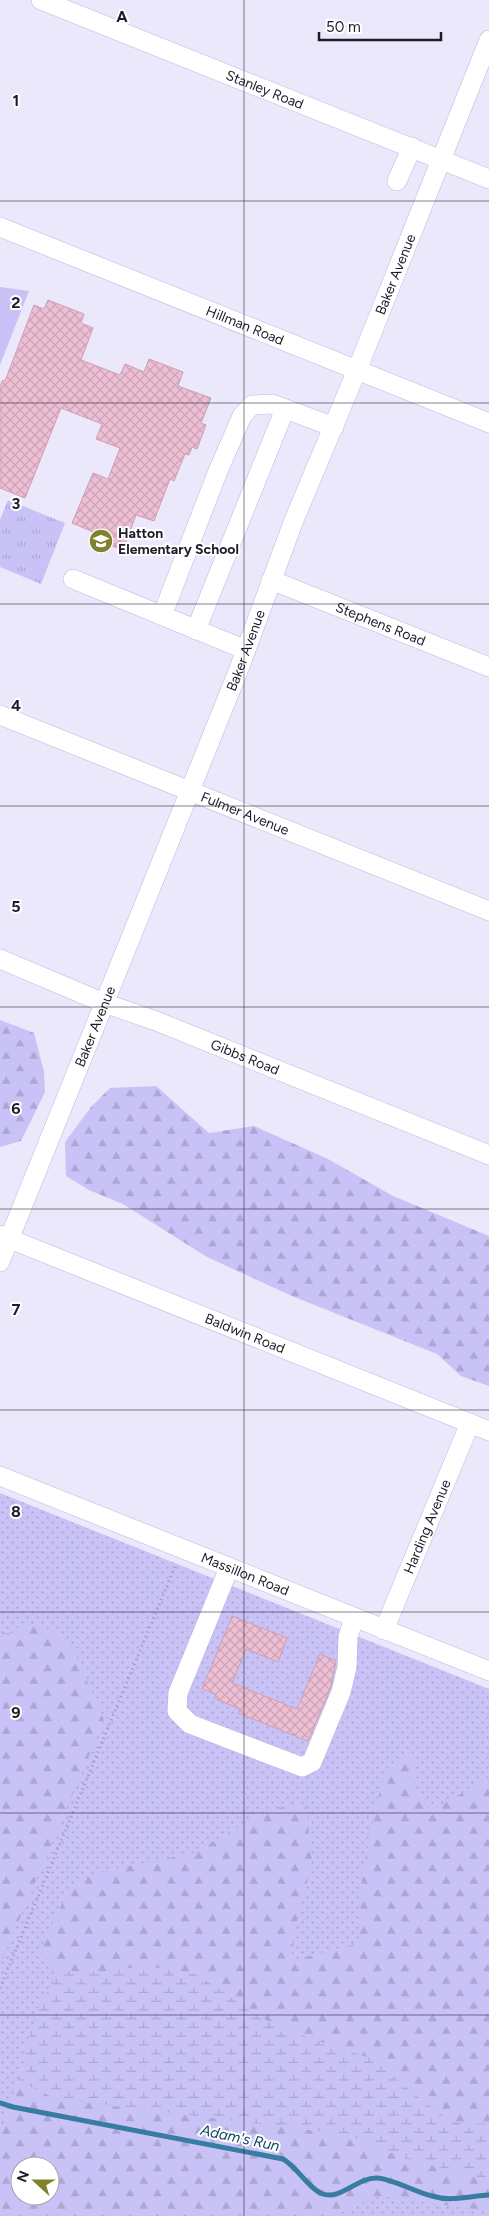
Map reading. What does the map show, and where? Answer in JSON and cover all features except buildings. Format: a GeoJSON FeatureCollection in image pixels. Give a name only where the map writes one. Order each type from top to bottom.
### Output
{"type":"FeatureCollection","features":[{"type":"Feature","properties":{"kind":"street","name":"Stanley Road"},"geometry":{"type":"LineString","coordinates":[[41,0],[489,179]]}},
{"type":"Feature","properties":{"kind":"street","name":"Baker Avenue"},"geometry":{"type":"LineString","coordinates":[[0,1262],[5,1237],[104,1003],[190,791],[246,650],[271,580],[489,40]]}},
{"type":"Feature","properties":{"kind":"street"},"geometry":{"type":"LineString","coordinates":[[397,181],[412,147]]}},
{"type":"Feature","properties":{"kind":"street","name":"Hillman Road"},"geometry":{"type":"LineString","coordinates":[[0,227],[489,423]]}},
{"type":"Feature","properties":{"kind":"street"},"geometry":{"type":"LineString","coordinates":[[162,616],[242,416],[252,405],[272,404],[334,426]]}},
{"type":"Feature","properties":{"kind":"street"},"geometry":{"type":"LineString","coordinates":[[196,630],[285,409]]}},
{"type":"Feature","properties":{"kind":"street"},"geometry":{"type":"LineString","coordinates":[[73,578],[246,650]]}},
{"type":"Feature","properties":{"kind":"street","name":"Stephens Road"},"geometry":{"type":"LineString","coordinates":[[271,580],[489,667]]}},
{"type":"Feature","properties":{"kind":"street","name":"Fulmer Avenue"},"geometry":{"type":"LineString","coordinates":[[0,715],[489,911]]}},
{"type":"Feature","properties":{"kind":"street","name":"Gibbs Road"},"geometry":{"type":"LineString","coordinates":[[0,959],[104,1003],[156,1021],[489,1155]]}},
{"type":"Feature","properties":{"kind":"street","name":"Baldwin Road"},"geometry":{"type":"LineString","coordinates":[[5,1237],[489,1431]]}},
{"type":"Feature","properties":{"kind":"street","name":"Harding Avenue"},"geometry":{"type":"LineString","coordinates":[[384,1630],[470,1424]]}},
{"type":"Feature","properties":{"kind":"street","name":"Massillon Road"},"geometry":{"type":"LineString","coordinates":[[0,1476],[489,1671]]}},
{"type":"Feature","properties":{"kind":"street"},"geometry":{"type":"LineString","coordinates":[[229,1568],[178,1693],[177,1711],[190,1724],[302,1767],[312,1762],[341,1692],[347,1667],[348,1637],[354,1618]]}},
{"type":"Feature","properties":{"kind":"path"},"geometry":{"type":"LineString","coordinates":[[0,1988],[182,1550]]}},
{"type":"Feature","properties":{"kind":"green space"},"geometry":{"type":"Polygon","coordinates":[[[0,287],[29,291],[0,365],[0,287]]]}},
{"type":"Feature","properties":{"kind":"green space"},"geometry":{"type":"Polygon","coordinates":[[[8,500],[65,523],[41,584],[0,567],[0,520],[8,500]]]}},
{"type":"Feature","properties":{"kind":"green space"},"geometry":{"type":"Polygon","coordinates":[[[0,1020],[34,1033],[44,1072],[45,1092],[21,1141],[0,1147],[0,1020]]]}},
{"type":"Feature","properties":{"kind":"green space"},"geometry":{"type":"Polygon","coordinates":[[[156,1086],[209,1133],[254,1126],[328,1159],[393,1196],[489,1236],[489,1386],[461,1376],[437,1354],[292,1296],[207,1257],[123,1204],[89,1190],[66,1176],[65,1142],[91,1107],[110,1088],[156,1086]]]}},
{"type":"Feature","properties":{"kind":"green space"},"geometry":{"type":"Polygon","coordinates":[[[0,1493],[489,1689],[489,2216],[0,2216],[0,1493]]]}},
{"type":"Feature","properties":{"kind":"green space"},"geometry":{"type":"Polygon","coordinates":[[[22,1623],[44,1627],[70,1642],[104,1720],[0,1965],[0,1633],[13,1633],[22,1623]]]}},
{"type":"Feature","properties":{"kind":"green space"},"geometry":{"type":"Polygon","coordinates":[[[411,1748],[416,1789],[430,1811],[489,1778],[489,2124],[452,2122],[413,2093],[309,2038],[261,2018],[196,1974],[59,1971],[40,1950],[70,1887],[101,1872],[194,1853],[270,1809],[306,1804],[312,1862],[297,1921],[291,1961],[359,1943],[362,1873],[384,1771],[411,1748]]]}},
{"type":"Feature","properties":{"kind":"green space"},"geometry":{"type":"Polygon","coordinates":[[[147,1966],[196,1974],[261,2018],[309,2038],[373,2059],[413,2093],[452,2122],[489,2124],[489,2177],[478,2177],[407,2159],[353,2137],[57,2099],[18,2081],[24,2053],[39,2007],[59,1971],[97,1972],[147,1966]]]}},
{"type":"Feature","properties":{"kind":"green space"},"geometry":{"type":"Polygon","coordinates":[[[18,2081],[57,2099],[353,2137],[407,2159],[478,2177],[489,2177],[489,2211],[379,2196],[333,2216],[0,2216],[0,2134],[18,2081]]]}},
{"type":"Feature","properties":{"kind":"waterway","name":"Adam's Run"},"geometry":{"type":"LineString","coordinates":[[0,2103],[283,2159],[313,2188],[323,2194],[336,2194],[363,2181],[377,2178],[439,2198],[453,2199],[489,2195]]}},
{"type":"Feature","properties":{"kind":"place","name":"Hatton Elementary School"},"geometry":{"type":"Point","coordinates":[101,541]}}]}
